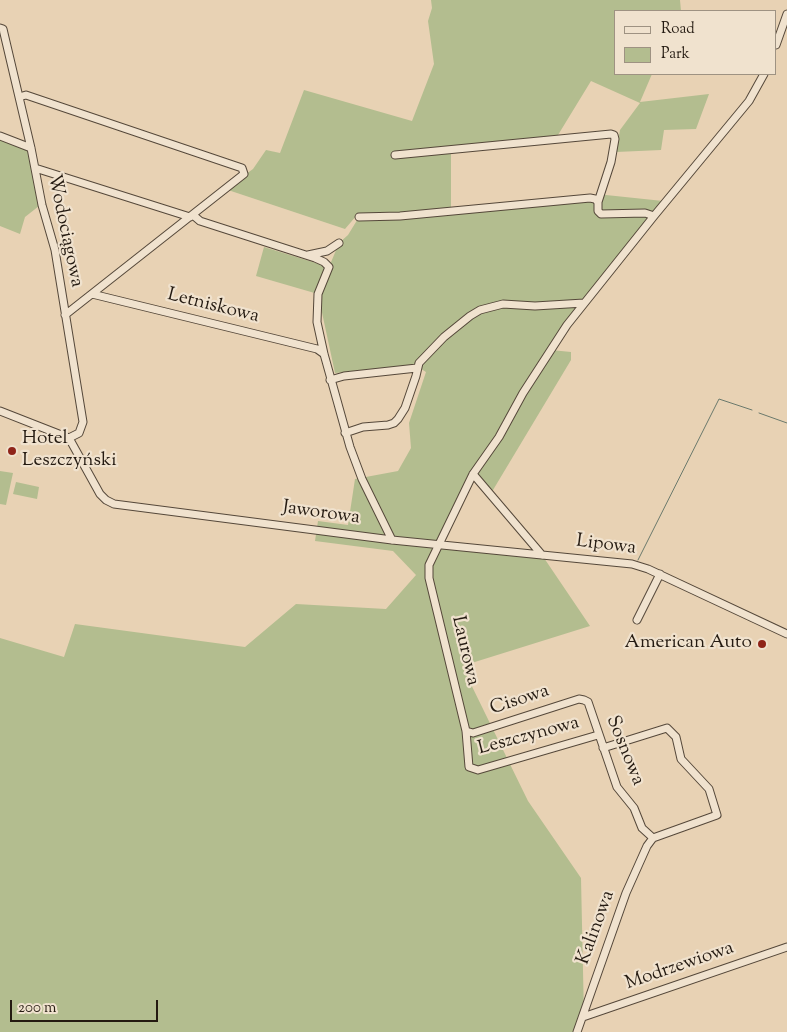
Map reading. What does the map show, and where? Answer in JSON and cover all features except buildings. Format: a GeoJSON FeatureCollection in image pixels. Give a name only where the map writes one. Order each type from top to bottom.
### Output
{"type":"FeatureCollection","features":[{"type":"Feature","properties":{"kind":"street"},"geometry":{"type":"LineString","coordinates":[[777,42],[787,14]]}},
{"type":"Feature","properties":{"kind":"street","name":"Wodociągowa"},"geometry":{"type":"LineString","coordinates":[[0,28],[3,29],[34,168],[55,250],[83,422],[79,433],[69,438]]}},
{"type":"Feature","properties":{"kind":"street","name":"Laurowa"},"geometry":{"type":"LineString","coordinates":[[469,767],[466,731],[430,578],[429,565],[473,474],[499,437],[523,393],[567,325],[654,216],[749,102],[763,75]]}},
{"type":"Feature","properties":{"kind":"street"},"geometry":{"type":"LineString","coordinates":[[19,97],[26,95],[242,168],[244,174],[65,315]]}},
{"type":"Feature","properties":{"kind":"street"},"geometry":{"type":"LineString","coordinates":[[395,155],[611,134],[615,138],[611,162],[598,202],[598,211],[606,215],[645,213],[654,216]]}},
{"type":"Feature","properties":{"kind":"street"},"geometry":{"type":"LineString","coordinates":[[0,136],[31,148]]}},
{"type":"Feature","properties":{"kind":"street"},"geometry":{"type":"LineString","coordinates":[[34,168],[192,216],[210,225],[324,262],[329,267],[318,294],[317,322],[324,354],[345,433],[362,479],[392,540]]}},
{"type":"Feature","properties":{"kind":"street"},"geometry":{"type":"LineString","coordinates":[[359,217],[400,216],[590,198],[598,202]]}},
{"type":"Feature","properties":{"kind":"street"},"geometry":{"type":"LineString","coordinates":[[303,255],[324,252],[339,243]]}},
{"type":"Feature","properties":{"kind":"street","name":"Letniskowa"},"geometry":{"type":"LineString","coordinates":[[92,294],[318,349],[324,354]]}},
{"type":"Feature","properties":{"kind":"street"},"geometry":{"type":"LineString","coordinates":[[345,433],[364,427],[388,425],[398,420],[405,408],[419,363],[444,337],[480,310],[504,304],[535,306],[584,303]]}},
{"type":"Feature","properties":{"kind":"street"},"geometry":{"type":"LineString","coordinates":[[330,380],[344,376],[417,368]]}},
{"type":"Feature","properties":{"kind":"street"},"geometry":{"type":"LineString","coordinates":[[0,410],[69,438]]}},
{"type":"Feature","properties":{"kind":"street","name":"Jaworowa"},"geometry":{"type":"LineString","coordinates":[[69,438],[100,494],[114,504],[392,540],[542,555]]}},
{"type":"Feature","properties":{"kind":"street"},"geometry":{"type":"LineString","coordinates":[[473,474],[542,555]]}},
{"type":"Feature","properties":{"kind":"street","name":"Lipowa"},"geometry":{"type":"LineString","coordinates":[[542,555],[632,564],[660,574],[787,634]]}},
{"type":"Feature","properties":{"kind":"street"},"geometry":{"type":"LineString","coordinates":[[637,620],[660,574]]}},
{"type":"Feature","properties":{"kind":"street","name":"Cisowa"},"geometry":{"type":"LineString","coordinates":[[466,731],[473,733],[579,699],[584,700]]}},
{"type":"Feature","properties":{"kind":"street","name":"Sosnowa"},"geometry":{"type":"LineString","coordinates":[[584,700],[588,702],[617,787],[634,808],[642,828],[653,838]]}},
{"type":"Feature","properties":{"kind":"street"},"geometry":{"type":"LineString","coordinates":[[603,748],[667,728],[676,737],[681,759],[709,789],[717,815],[653,838]]}},
{"type":"Feature","properties":{"kind":"street","name":"Leszczynowa"},"geometry":{"type":"LineString","coordinates":[[469,767],[478,770],[598,735]]}},
{"type":"Feature","properties":{"kind":"street","name":"Kalinowa"},"geometry":{"type":"LineString","coordinates":[[577,1032],[626,893],[647,846],[653,838]]}},
{"type":"Feature","properties":{"kind":"street","name":"Modrzewiowa"},"geometry":{"type":"LineString","coordinates":[[583,1017],[787,947]]}},
{"type":"Feature","properties":{"kind":"green space"},"geometry":{"type":"Polygon","coordinates":[[[431,0],[680,0],[681,10],[614,10],[614,75],[652,75],[640,102],[709,94],[696,129],[664,130],[661,150],[616,152],[620,130],[640,103],[591,81],[558,135],[451,150],[451,210],[606,195],[663,201],[551,350],[571,352],[571,360],[490,495],[474,475],[438,544],[542,555],[590,626],[462,666],[528,801],[581,878],[584,1017],[576,1032],[0,1032],[0,638],[64,657],[75,624],[245,647],[296,604],[386,609],[416,575],[393,551],[315,541],[318,521],[348,525],[355,479],[398,471],[411,448],[409,423],[426,372],[415,365],[335,373],[318,294],[256,276],[264,247],[329,267],[339,243],[348,235],[359,217],[357,215],[345,229],[225,189],[253,169],[266,150],[280,153],[304,90],[412,121],[434,64],[428,21],[432,8],[431,0]]]}},
{"type":"Feature","properties":{"kind":"green space"},"geometry":{"type":"Polygon","coordinates":[[[0,138],[28,148],[35,193],[39,206],[25,217],[20,234],[0,226],[0,138]]]}},
{"type":"Feature","properties":{"kind":"green space"},"geometry":{"type":"Polygon","coordinates":[[[0,471],[13,473],[6,505],[0,504],[0,471]]]}},
{"type":"Feature","properties":{"kind":"green space"},"geometry":{"type":"Polygon","coordinates":[[[16,482],[39,487],[37,499],[13,494],[16,482]]]}},
{"type":"Feature","properties":{"kind":"waterway"},"geometry":{"type":"LineString","coordinates":[[638,560],[719,399],[752,410]]}},
{"type":"Feature","properties":{"kind":"waterway"},"geometry":{"type":"LineString","coordinates":[[759,413],[787,423]]}},
{"type":"Feature","properties":{"kind":"place","name":"Hotel Leszczyński"},"geometry":{"type":"Point","coordinates":[12,451]}},
{"type":"Feature","properties":{"kind":"place","name":"American Auto"},"geometry":{"type":"Point","coordinates":[762,644]}}]}
